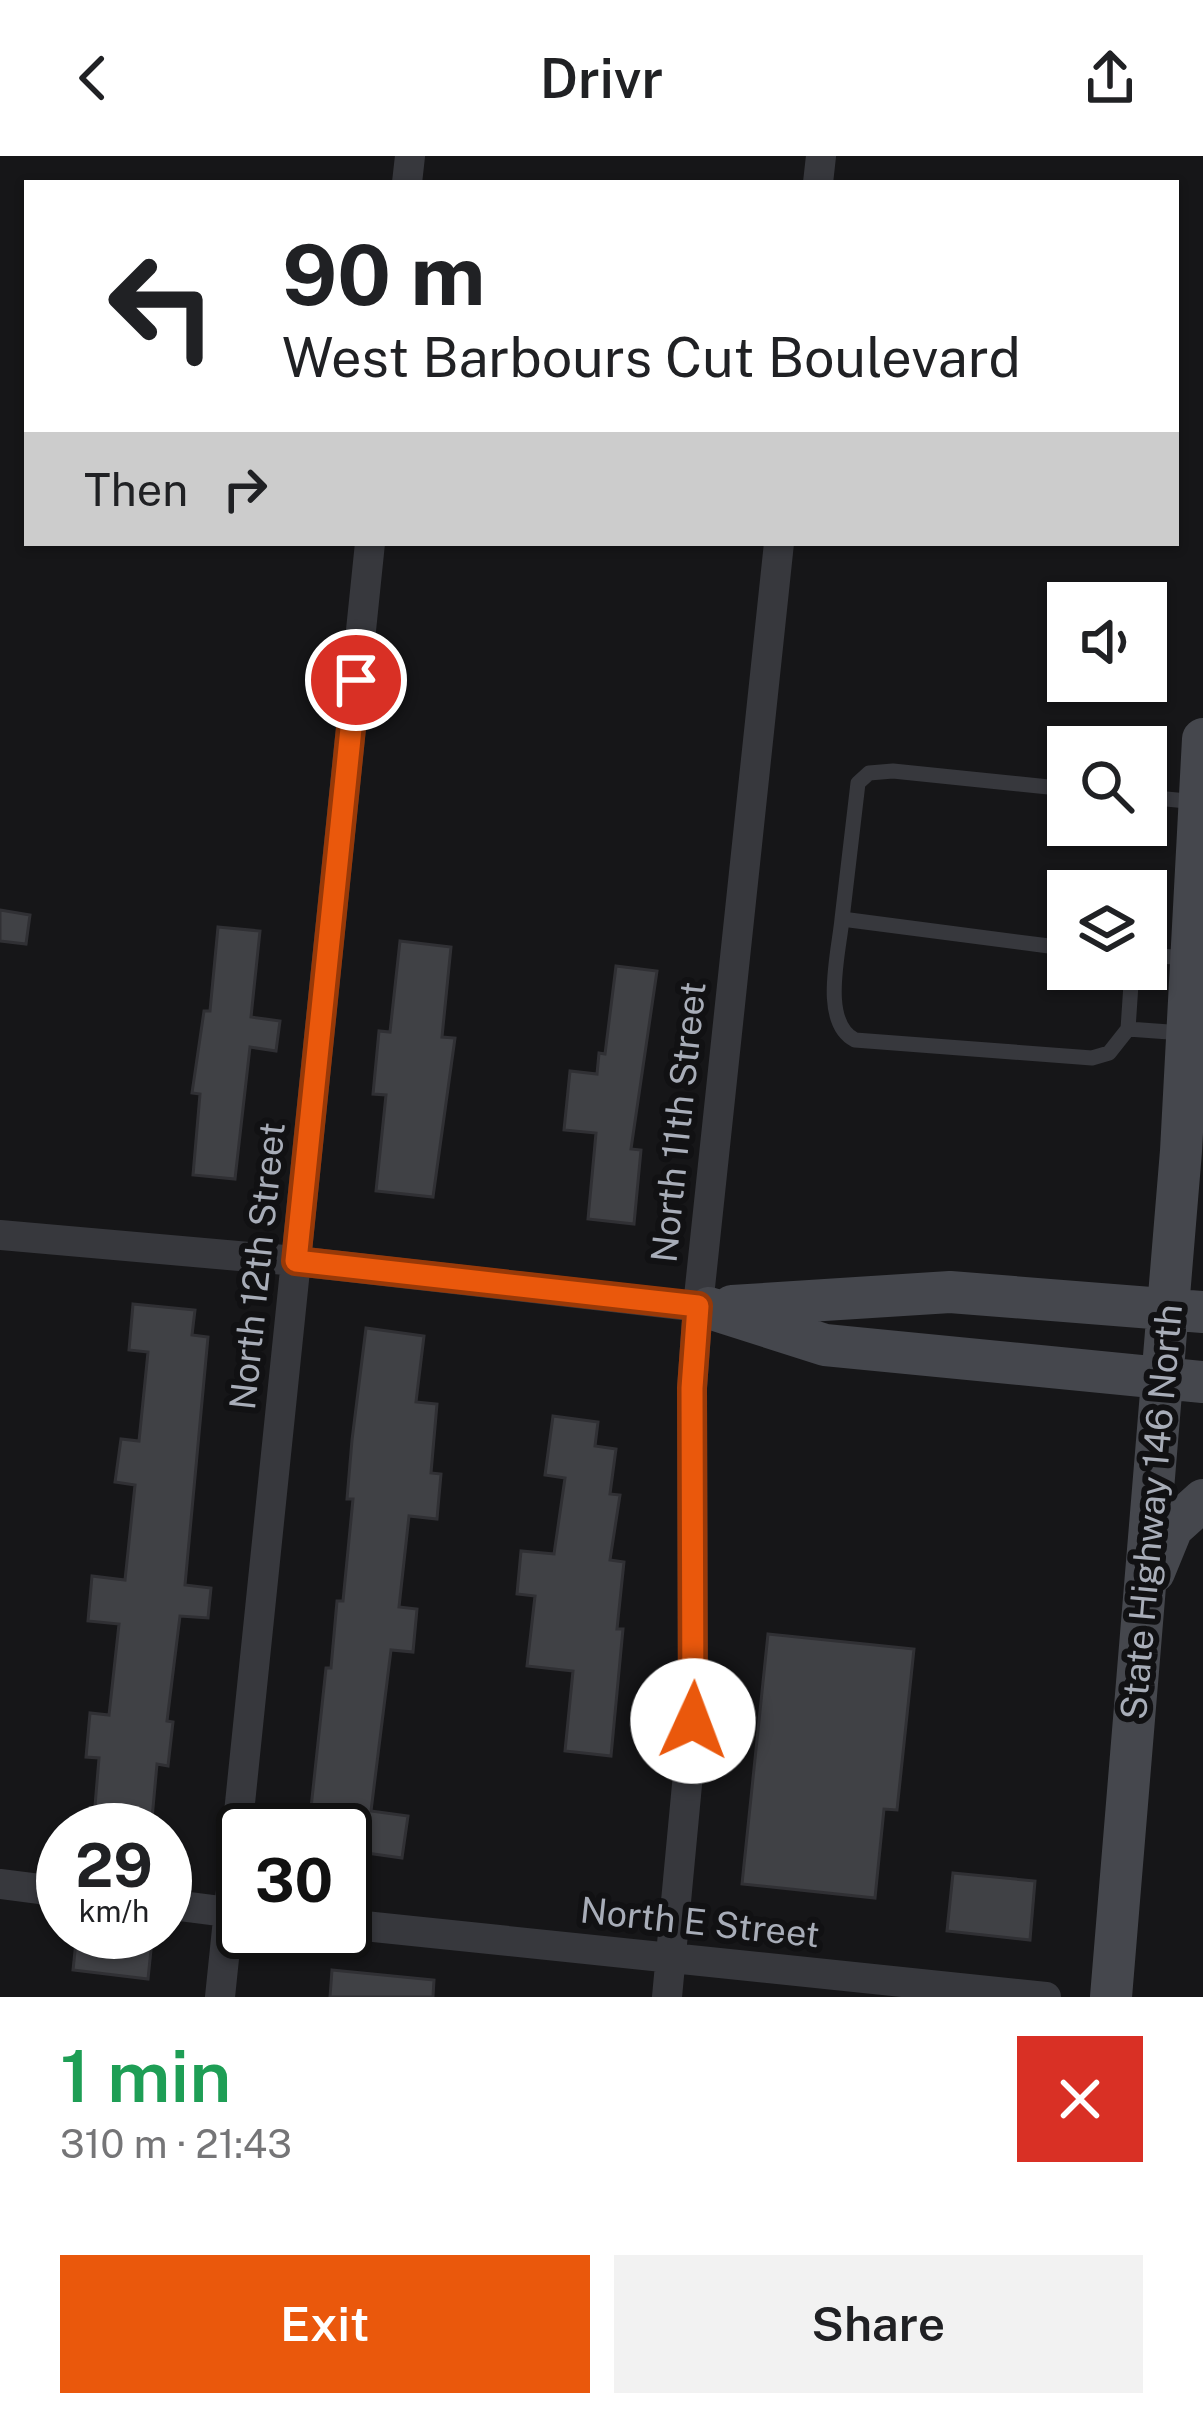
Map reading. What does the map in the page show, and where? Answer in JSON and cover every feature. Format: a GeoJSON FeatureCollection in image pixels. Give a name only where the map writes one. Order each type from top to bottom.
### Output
{"type":"FeatureCollection","features":[{"type":"Feature","properties":{"kind":"main road","name":"State Highway 146 North"},"geometry":{"type":"LineString","coordinates":[[1111,1997],[1144,1596],[1182,1380],[1184,1078],[1203,739]]}},
{"type":"Feature","properties":{"kind":"main road"},"geometry":{"type":"LineString","coordinates":[[1184,1078],[1203,1130]]}},
{"type":"Feature","properties":{"kind":"main road"},"geometry":{"type":"LineString","coordinates":[[704,1307],[950,1292],[1185,1311]]}},
{"type":"Feature","properties":{"kind":"main road"},"geometry":{"type":"LineString","coordinates":[[704,1307],[824,1346],[1182,1380]]}},
{"type":"Feature","properties":{"kind":"main road"},"geometry":{"type":"LineString","coordinates":[[1144,1596],[1172,1528],[1203,1500]]}},
{"type":"Feature","properties":{"kind":"street","name":"North 12th Street"},"geometry":{"type":"LineString","coordinates":[[246,1803],[370,546]]}},
{"type":"Feature","properties":{"kind":"street","name":"North 11th Street"},"geometry":{"type":"LineString","coordinates":[[667,1997],[693,1721],[692,1388],[704,1307],[779,546]]}},
{"type":"Feature","properties":{"kind":"street"},"geometry":{"type":"LineString","coordinates":[[0,1235],[296,1261],[704,1307]]}},
{"type":"Feature","properties":{"kind":"street"},"geometry":{"type":"LineString","coordinates":[[0,1884],[36,1889]]}},
{"type":"Feature","properties":{"kind":"street","name":"North E Street"},"geometry":{"type":"LineString","coordinates":[[372,1927],[1046,1997]]}},
{"type":"Feature","properties":{"kind":"street","name":"North 12th Street"},"geometry":{"type":"LineString","coordinates":[[220,1997],[227,1959]]}},
{"type":"Feature","properties":{"kind":"lane"},"geometry":{"type":"LineString","coordinates":[[1047,787],[869,773],[858,783],[835,1016],[843,1034],[855,1040],[1092,1058],[1109,1053],[1128,1029],[1131,990]]}},
{"type":"Feature","properties":{"kind":"lane"},"geometry":{"type":"LineString","coordinates":[[1167,799],[1199,802]]}},
{"type":"Feature","properties":{"kind":"lane"},"geometry":{"type":"LineString","coordinates":[[842,919],[1047,946]]}},
{"type":"Feature","properties":{"kind":"lane"},"geometry":{"type":"LineString","coordinates":[[1167,956],[1190,958]]}},
{"type":"Feature","properties":{"kind":"lane"},"geometry":{"type":"LineString","coordinates":[[1128,1029],[1186,1034]]}},
{"type":"Feature","properties":{"kind":"building"},"geometry":{"type":"Polygon","coordinates":[[[0,910],[30,915],[26,944],[0,941],[0,910]]]}},
{"type":"Feature","properties":{"kind":"building"},"geometry":{"type":"Polygon","coordinates":[[[218,927],[260,931],[251,1017],[280,1021],[276,1051],[250,1047],[235,1179],[193,1175],[200,1094],[192,1093],[204,1011],[210,1011],[218,927]]]}},
{"type":"Feature","properties":{"kind":"building"},"geometry":{"type":"Polygon","coordinates":[[[400,941],[451,947],[442,1037],[455,1038],[433,1197],[376,1191],[386,1095],[373,1094],[379,1031],[390,1032],[400,941]]]}},
{"type":"Feature","properties":{"kind":"building"},"geometry":{"type":"Polygon","coordinates":[[[616,966],[657,971],[631,1149],[641,1150],[634,1224],[588,1219],[596,1133],[564,1130],[570,1071],[597,1074],[599,1053],[605,1054],[616,966]]]}},
{"type":"Feature","properties":{"kind":"building"},"geometry":{"type":"Polygon","coordinates":[[[133,1304],[195,1310],[192,1335],[208,1337],[185,1585],[211,1588],[208,1618],[180,1616],[167,1721],[173,1722],[168,1766],[157,1764],[153,1803],[95,1803],[99,1758],[86,1757],[90,1713],[109,1715],[119,1624],[88,1621],[92,1576],[125,1580],[135,1485],[115,1482],[121,1439],[139,1441],[148,1352],[129,1350],[133,1304]]]}},
{"type":"Feature","properties":{"kind":"building"},"geometry":{"type":"Polygon","coordinates":[[[366,1328],[424,1336],[416,1402],[437,1404],[431,1473],[441,1474],[437,1519],[409,1516],[399,1607],[417,1609],[413,1652],[391,1650],[372,1803],[312,1803],[326,1668],[331,1668],[337,1601],[343,1601],[353,1499],[347,1499],[366,1328]]]}},
{"type":"Feature","properties":{"kind":"building"},"geometry":{"type":"Polygon","coordinates":[[[553,1416],[598,1422],[595,1446],[616,1449],[610,1494],[620,1495],[610,1560],[624,1562],[617,1629],[623,1629],[611,1756],[565,1751],[573,1671],[527,1666],[535,1596],[517,1594],[521,1551],[554,1554],[565,1478],[545,1475],[553,1416]]]}},
{"type":"Feature","properties":{"kind":"building"},"geometry":{"type":"Polygon","coordinates":[[[768,1634],[914,1649],[897,1810],[884,1809],[875,1898],[742,1884],[768,1634]]]}},
{"type":"Feature","properties":{"kind":"building"},"geometry":{"type":"Polygon","coordinates":[[[372,1811],[408,1816],[402,1858],[372,1854],[372,1811]]]}},
{"type":"Feature","properties":{"kind":"building"},"geometry":{"type":"Polygon","coordinates":[[[953,1873],[1035,1881],[1030,1940],[947,1931],[953,1873]]]}},
{"type":"Feature","properties":{"kind":"building"},"geometry":{"type":"Polygon","coordinates":[[[74,1959],[150,1959],[148,1979],[73,1970],[74,1959]]]}},
{"type":"Feature","properties":{"kind":"building"},"geometry":{"type":"Polygon","coordinates":[[[332,1970],[434,1980],[433,1997],[330,1997],[332,1970]]]}},
{"type":"Feature","properties":{"kind":"route"},"geometry":{"type":"LineString","coordinates":[[356,680],[296,1261],[698,1306],[692,1388],[693,1721]]}}]}
